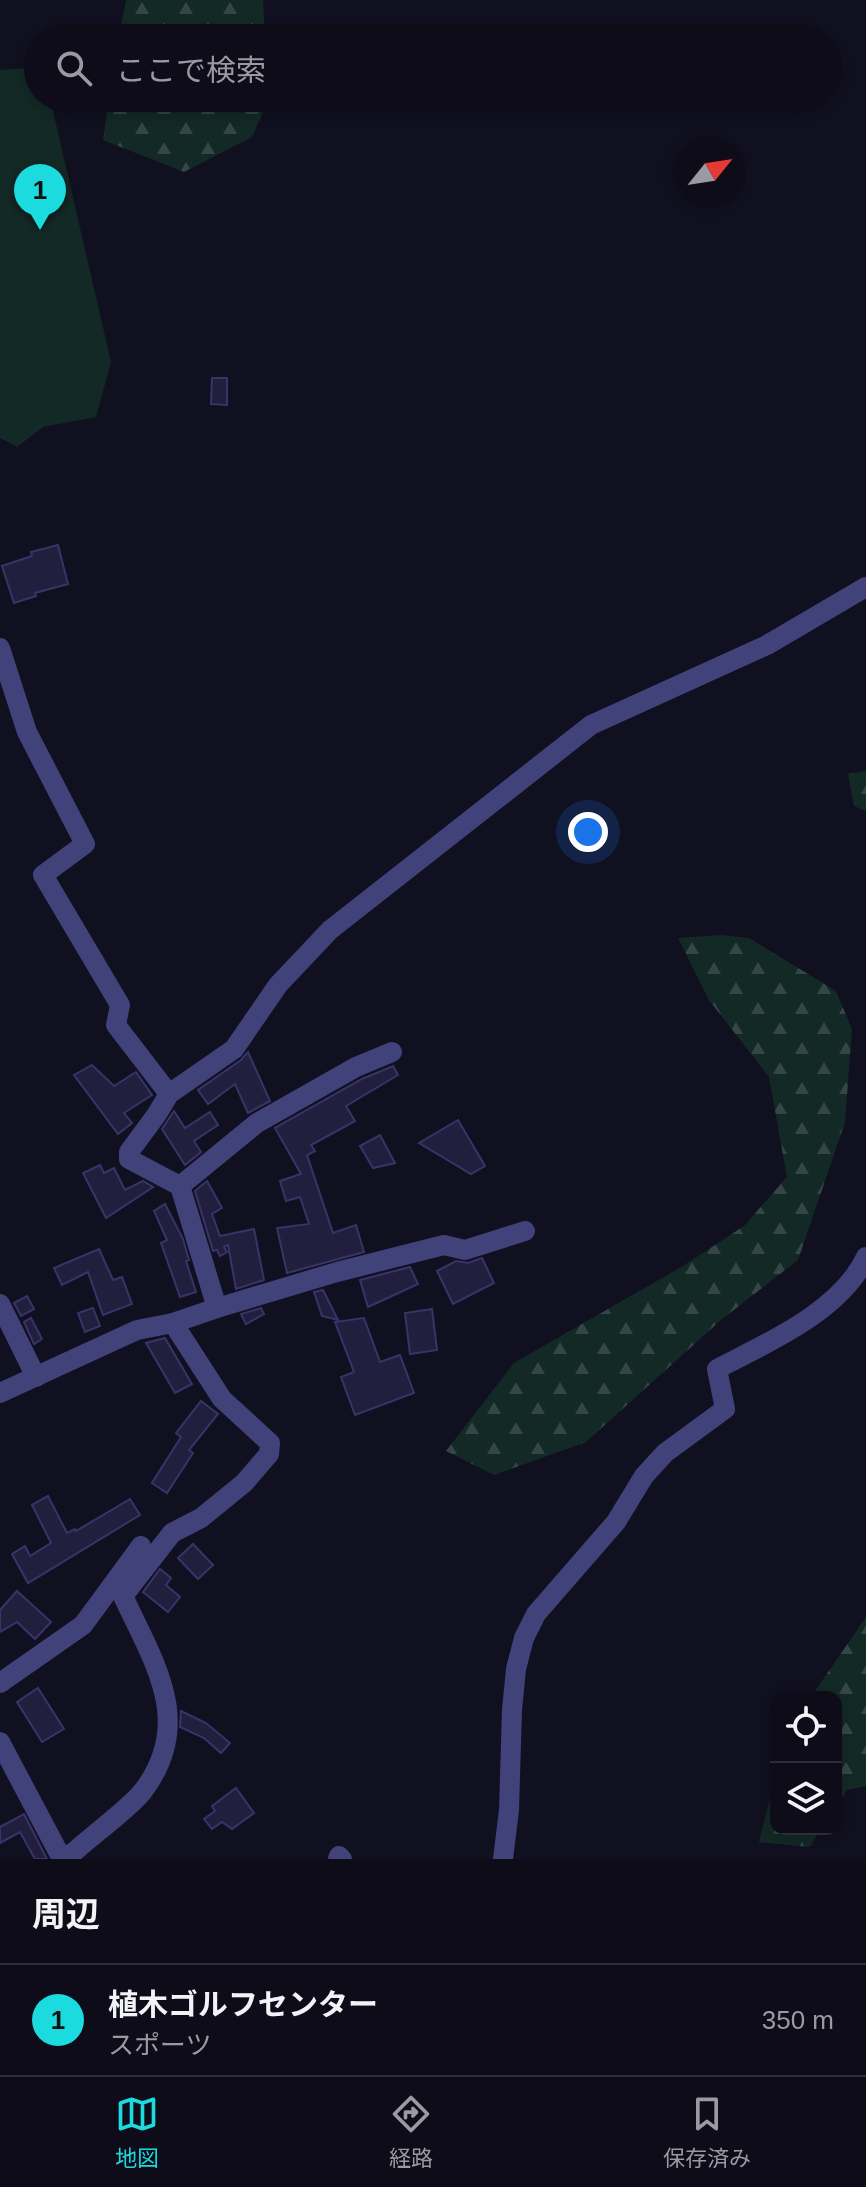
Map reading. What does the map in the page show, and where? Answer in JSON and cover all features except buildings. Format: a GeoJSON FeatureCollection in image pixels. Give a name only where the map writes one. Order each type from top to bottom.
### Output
{"type":"FeatureCollection","features":[{"type":"Feature","properties":{"kind":"street"},"geometry":{"type":"LineString","coordinates":[[217,1308],[180,1186],[129,1159],[129,1152],[169,1094],[234,1049],[278,985],[330,930],[591,725],[767,645],[866,587]]}},
{"type":"Feature","properties":{"kind":"street"},"geometry":{"type":"LineString","coordinates":[[0,648],[27,732],[85,844],[43,875],[120,1005],[116,1025],[169,1094]]}},
{"type":"Feature","properties":{"kind":"street"},"geometry":{"type":"LineString","coordinates":[[180,1186],[257,1123],[356,1067],[392,1052]]}},
{"type":"Feature","properties":{"kind":"street"},"geometry":{"type":"LineString","coordinates":[[0,1393],[137,1330],[173,1323],[337,1272],[444,1245],[465,1250],[525,1231]]}},
{"type":"Feature","properties":{"kind":"street"},"geometry":{"type":"LineString","coordinates":[[503,1859],[509,1810],[516,1669],[524,1638],[536,1614],[616,1522],[644,1476],[665,1453],[725,1409],[717,1369],[793,1330],[850,1284],[866,1257]]}},
{"type":"Feature","properties":{"kind":"street"},"geometry":{"type":"LineString","coordinates":[[0,1304],[36,1377]]}},
{"type":"Feature","properties":{"kind":"street"},"geometry":{"type":"LineString","coordinates":[[83,1625],[89,1627],[123,1596],[172,1533],[201,1518],[244,1483],[269,1454],[270,1443],[222,1399],[173,1323]]}},
{"type":"Feature","properties":{"kind":"street"},"geometry":{"type":"LineString","coordinates":[[0,1683],[83,1625],[141,1546]]}},
{"type":"Feature","properties":{"kind":"street"},"geometry":{"type":"LineString","coordinates":[[0,1742],[62,1859],[142,1792],[165,1751],[169,1724],[165,1689],[123,1596]]}},
{"type":"Feature","properties":{"kind":"green space"},"geometry":{"type":"Polygon","coordinates":[[[126,0],[263,0],[264,24],[122,24],[126,0]]]}},
{"type":"Feature","properties":{"kind":"green space"},"geometry":{"type":"Polygon","coordinates":[[[24,68],[24,112],[53,112],[111,362],[96,417],[43,427],[17,447],[0,438],[0,70],[24,68]]]}},
{"type":"Feature","properties":{"kind":"green space"},"geometry":{"type":"Polygon","coordinates":[[[107,112],[263,112],[252,137],[184,172],[103,140],[107,112]]]}},
{"type":"Feature","properties":{"kind":"green space"},"geometry":{"type":"Polygon","coordinates":[[[866,771],[866,811],[854,806],[848,774],[866,771]]]}},
{"type":"Feature","properties":{"kind":"green space"},"geometry":{"type":"Polygon","coordinates":[[[721,935],[749,938],[836,991],[852,1029],[845,1122],[798,1260],[721,1320],[586,1442],[494,1475],[446,1451],[514,1363],[683,1266],[744,1226],[787,1177],[769,1077],[709,1000],[678,938],[721,935]]]}},
{"type":"Feature","properties":{"kind":"green space"},"geometry":{"type":"Polygon","coordinates":[[[866,1617],[866,1786],[847,1790],[842,1798],[842,1691],[815,1691],[866,1617]]]}},
{"type":"Feature","properties":{"kind":"green space"},"geometry":{"type":"Polygon","coordinates":[[[770,1799],[770,1835],[817,1835],[810,1847],[759,1842],[770,1799]]]}},
{"type":"Feature","properties":{"kind":"place","name":"植木ゴルフセンター"},"geometry":{"type":"Point","coordinates":[40,230]}}]}
